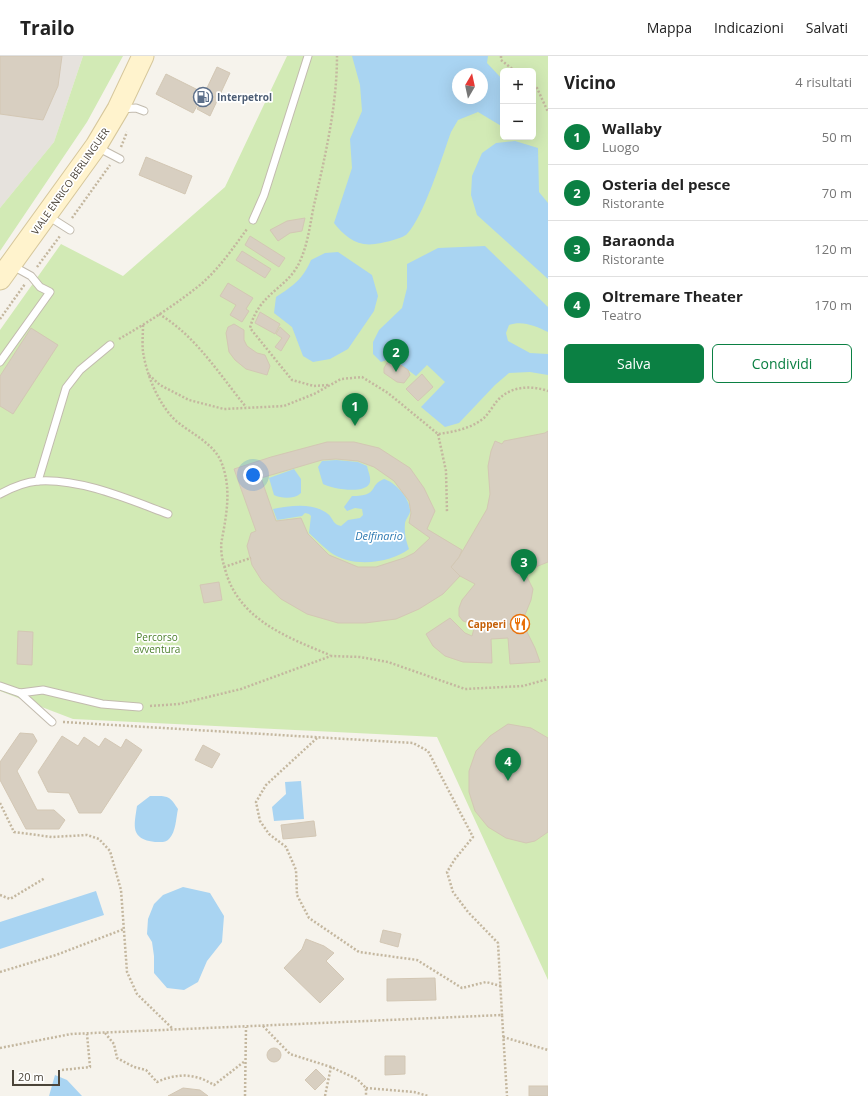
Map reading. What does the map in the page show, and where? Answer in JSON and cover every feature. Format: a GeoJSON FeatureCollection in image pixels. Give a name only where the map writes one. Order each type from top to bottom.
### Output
{"type":"FeatureCollection","features":[{"type":"Feature","properties":{"kind":"main road","name":"VIALE ENRICO BERLINGUER"},"geometry":{"type":"LineString","coordinates":[[5,272],[96,146],[118,109],[143,56]]}},
{"type":"Feature","properties":{"kind":"lane"},"geometry":{"type":"LineString","coordinates":[[253,220],[264,194],[308,56]]}},
{"type":"Feature","properties":{"kind":"lane"},"geometry":{"type":"LineString","coordinates":[[118,109],[136,108],[144,111]]}},
{"type":"Feature","properties":{"kind":"lane"},"geometry":{"type":"LineString","coordinates":[[96,146],[120,159]]}},
{"type":"Feature","properties":{"kind":"lane"},"geometry":{"type":"LineString","coordinates":[[46,215],[70,230]]}},
{"type":"Feature","properties":{"kind":"lane"},"geometry":{"type":"LineString","coordinates":[[0,362],[50,292],[40,287],[31,276],[5,272]]}},
{"type":"Feature","properties":{"kind":"lane"},"geometry":{"type":"LineString","coordinates":[[38,481],[66,388],[80,370],[110,345]]}},
{"type":"Feature","properties":{"kind":"lane"},"geometry":{"type":"LineString","coordinates":[[0,494],[12,488],[38,481],[66,483],[104,490],[168,514]]}},
{"type":"Feature","properties":{"kind":"lane"},"geometry":{"type":"LineString","coordinates":[[0,686],[20,693],[52,722]]}},
{"type":"Feature","properties":{"kind":"lane"},"geometry":{"type":"LineString","coordinates":[[20,693],[43,690],[102,704],[139,707]]}},
{"type":"Feature","properties":{"kind":"path"},"geometry":{"type":"LineString","coordinates":[[329,385],[314,386],[292,380],[250,328],[254,314],[265,299],[290,276],[300,263],[320,179],[337,84],[337,56]]}},
{"type":"Feature","properties":{"kind":"path"},"geometry":{"type":"LineString","coordinates":[[501,56],[502,60],[511,68]]}},
{"type":"Feature","properties":{"kind":"path"},"geometry":{"type":"LineString","coordinates":[[536,88],[548,112]]}},
{"type":"Feature","properties":{"kind":"path"},"geometry":{"type":"LineString","coordinates":[[110,345],[143,325],[201,284],[228,255],[253,220]]}},
{"type":"Feature","properties":{"kind":"path"},"geometry":{"type":"LineString","coordinates":[[159,314],[176,324],[193,342],[246,408]]}},
{"type":"Feature","properties":{"kind":"path"},"geometry":{"type":"LineString","coordinates":[[143,325],[143,351],[149,375],[159,400],[175,420],[216,452],[223,467],[228,487],[227,514],[221,541],[224,567],[228,581],[241,603],[259,621],[282,635],[330,656],[360,657],[388,662],[465,689],[523,686],[548,678]]}},
{"type":"Feature","properties":{"kind":"path"},"geometry":{"type":"LineString","coordinates":[[149,375],[160,385],[189,400],[224,408],[284,406],[314,394],[341,379],[362,377],[388,392],[438,434],[446,471],[447,513]]}},
{"type":"Feature","properties":{"kind":"path"},"geometry":{"type":"LineString","coordinates":[[438,434],[461,430],[484,418],[499,399],[513,389],[536,387],[548,391]]}},
{"type":"Feature","properties":{"kind":"path"},"geometry":{"type":"LineString","coordinates":[[224,567],[251,558]]}},
{"type":"Feature","properties":{"kind":"path"},"geometry":{"type":"LineString","coordinates":[[139,707],[179,704],[241,689],[330,656]]}},
{"type":"Feature","properties":{"kind":"path"},"geometry":{"type":"LineString","coordinates":[[52,722],[413,743],[428,751],[473,837],[455,859],[447,872],[453,892],[468,912],[498,943],[507,1096]]}},
{"type":"Feature","properties":{"kind":"path"},"geometry":{"type":"LineString","coordinates":[[317,737],[266,785],[256,802],[260,821],[269,834],[286,847],[296,870],[297,894],[310,918],[359,952],[417,960],[462,988],[486,982],[501,986]]}},
{"type":"Feature","properties":{"kind":"path"},"geometry":{"type":"LineString","coordinates":[[0,803],[14,832],[52,837],[87,834],[99,839],[110,851],[121,890],[126,972],[137,994],[174,1030]]}},
{"type":"Feature","properties":{"kind":"path"},"geometry":{"type":"LineString","coordinates":[[0,895],[10,899],[45,878]]}},
{"type":"Feature","properties":{"kind":"path"},"geometry":{"type":"LineString","coordinates":[[0,972],[56,955],[124,929]]}},
{"type":"Feature","properties":{"kind":"path"},"geometry":{"type":"LineString","coordinates":[[0,1048],[71,1034],[502,1015]]}},
{"type":"Feature","properties":{"kind":"path"},"geometry":{"type":"LineString","coordinates":[[245,1096],[246,1026]]}},
{"type":"Feature","properties":{"kind":"path"},"geometry":{"type":"LineString","coordinates":[[263,1026],[290,1054],[331,1067],[357,1079],[366,1088],[414,1092],[428,1096]]}},
{"type":"Feature","properties":{"kind":"path"},"geometry":{"type":"LineString","coordinates":[[105,1033],[114,1044],[117,1058],[134,1067],[146,1070],[158,1082],[170,1076],[189,1075],[205,1079],[214,1084],[246,1061]]}},
{"type":"Feature","properties":{"kind":"path"},"geometry":{"type":"LineString","coordinates":[[62,1070],[90,1067],[87,1034]]}},
{"type":"Feature","properties":{"kind":"path"},"geometry":{"type":"LineString","coordinates":[[503,1037],[548,1050]]}},
{"type":"Feature","properties":{"kind":"path"},"geometry":{"type":"LineString","coordinates":[[325,1096],[331,1067]]}},
{"type":"Feature","properties":{"kind":"path"},"geometry":{"type":"LineString","coordinates":[[366,1088],[366,1095]]}},
{"type":"Feature","properties":{"kind":"shaded area"},"geometry":{"type":"Polygon","coordinates":[[[0,56],[83,56],[54,142],[0,208],[0,56]]]}},
{"type":"Feature","properties":{"kind":"green space"},"geometry":{"type":"Polygon","coordinates":[[[83,56],[123,56],[87,122],[0,251],[0,208],[54,142],[83,56]]]}},
{"type":"Feature","properties":{"kind":"green space","name":"Percorso avventura"},"geometry":{"type":"Polygon","coordinates":[[[287,56],[548,56],[548,980],[437,737],[73,719],[0,691],[0,330],[61,244],[123,276],[225,187],[287,56]]]}},
{"type":"Feature","properties":{"kind":"water"},"geometry":{"type":"Polygon","coordinates":[[[352,56],[488,56],[487,63],[500,77],[500,125],[478,112],[458,120],[451,132],[438,171],[420,214],[407,234],[401,238],[375,244],[362,244],[352,240],[334,223],[352,168],[350,139],[362,111],[360,85],[352,56]]]}},
{"type":"Feature","properties":{"kind":"water"},"geometry":{"type":"Polygon","coordinates":[[[515,141],[538,148],[539,192],[548,203],[548,279],[477,215],[471,195],[472,176],[482,153],[496,143],[515,141]]]}},
{"type":"Feature","properties":{"kind":"water"},"geometry":{"type":"Polygon","coordinates":[[[485,246],[548,307],[548,332],[534,326],[519,323],[509,325],[506,333],[508,341],[530,353],[548,354],[548,375],[530,372],[509,373],[495,385],[459,423],[445,427],[421,407],[445,382],[427,365],[416,376],[392,358],[381,362],[373,354],[373,342],[379,330],[402,308],[407,288],[407,264],[438,248],[485,246]]]}},
{"type":"Feature","properties":{"kind":"water"},"geometry":{"type":"Polygon","coordinates":[[[338,252],[372,275],[378,296],[374,311],[348,349],[330,359],[313,362],[303,356],[292,327],[274,313],[276,297],[297,282],[305,272],[311,260],[325,253],[338,252]]]}},
{"type":"Feature","properties":{"kind":"water"},"geometry":{"type":"Polygon","coordinates":[[[336,460],[358,462],[367,466],[370,482],[367,486],[356,490],[334,488],[323,484],[318,467],[322,461],[336,460]]]}},
{"type":"Feature","properties":{"kind":"water"},"geometry":{"type":"Polygon","coordinates":[[[294,469],[301,479],[301,493],[288,498],[274,495],[269,478],[294,469]]]}},
{"type":"Feature","properties":{"kind":"water","name":"Delfinario"},"geometry":{"type":"Polygon","coordinates":[[[384,479],[393,484],[402,492],[410,507],[410,512],[405,527],[409,549],[401,554],[381,561],[359,562],[339,557],[327,550],[309,533],[311,516],[309,514],[305,513],[302,516],[277,520],[273,509],[308,506],[322,510],[330,516],[335,523],[341,526],[348,520],[360,518],[363,515],[362,509],[355,508],[347,511],[344,507],[352,496],[367,494],[379,481],[384,479]]]}},
{"type":"Feature","properties":{"kind":"water"},"geometry":{"type":"Polygon","coordinates":[[[301,781],[304,819],[274,821],[272,807],[286,794],[285,782],[301,781]]]}},
{"type":"Feature","properties":{"kind":"water"},"geometry":{"type":"Polygon","coordinates":[[[150,796],[167,797],[178,809],[173,833],[169,839],[163,842],[155,842],[141,838],[136,830],[135,820],[137,806],[150,796]]]}},
{"type":"Feature","properties":{"kind":"water"},"geometry":{"type":"Polygon","coordinates":[[[183,887],[210,893],[224,916],[222,942],[207,961],[198,982],[184,990],[167,988],[154,973],[152,942],[147,934],[148,919],[154,904],[163,895],[183,887]]]}},
{"type":"Feature","properties":{"kind":"water"},"geometry":{"type":"Polygon","coordinates":[[[96,891],[104,915],[0,949],[0,922],[96,891]]]}},
{"type":"Feature","properties":{"kind":"water"},"geometry":{"type":"Polygon","coordinates":[[[55,1075],[67,1080],[82,1096],[49,1096],[55,1075]]]}},
{"type":"Feature","properties":{"kind":"building"},"geometry":{"type":"Polygon","coordinates":[[[0,56],[62,56],[58,86],[43,120],[0,114],[0,56]]]}},
{"type":"Feature","properties":{"kind":"building"},"geometry":{"type":"Polygon","coordinates":[[[217,67],[230,73],[210,116],[197,109],[217,67]]]}},
{"type":"Feature","properties":{"kind":"building"},"geometry":{"type":"Polygon","coordinates":[[[166,74],[204,93],[193,113],[156,94],[166,74]]]}},
{"type":"Feature","properties":{"kind":"building"},"geometry":{"type":"Polygon","coordinates":[[[146,157],[192,176],[185,194],[139,175],[146,157]]]}},
{"type":"Feature","properties":{"kind":"building"},"geometry":{"type":"Polygon","coordinates":[[[305,218],[302,231],[290,233],[278,241],[270,230],[287,221],[305,218]]]}},
{"type":"Feature","properties":{"kind":"building"},"geometry":{"type":"Polygon","coordinates":[[[250,236],[285,258],[279,267],[245,245],[250,236]]]}},
{"type":"Feature","properties":{"kind":"building"},"geometry":{"type":"Polygon","coordinates":[[[242,251],[271,269],[265,278],[236,260],[242,251]]]}},
{"type":"Feature","properties":{"kind":"building"},"geometry":{"type":"Polygon","coordinates":[[[228,283],[253,298],[246,309],[249,311],[242,322],[230,315],[236,305],[220,296],[228,283]]]}},
{"type":"Feature","properties":{"kind":"building"},"geometry":{"type":"Polygon","coordinates":[[[260,312],[280,324],[275,334],[255,323],[260,312]]]}},
{"type":"Feature","properties":{"kind":"building"},"geometry":{"type":"Polygon","coordinates":[[[234,324],[244,330],[244,340],[247,346],[257,353],[265,355],[270,366],[267,375],[246,369],[235,360],[229,352],[226,333],[228,327],[234,324]]]}},
{"type":"Feature","properties":{"kind":"building"},"geometry":{"type":"Polygon","coordinates":[[[280,327],[290,336],[281,351],[275,347],[282,338],[276,334],[280,327]]]}},
{"type":"Feature","properties":{"kind":"building"},"geometry":{"type":"Polygon","coordinates":[[[31,328],[58,345],[13,414],[0,406],[0,376],[31,328]]]}},
{"type":"Feature","properties":{"kind":"building"},"geometry":{"type":"Polygon","coordinates":[[[393,360],[408,370],[410,375],[404,383],[397,382],[384,373],[384,368],[387,363],[393,360]]]}},
{"type":"Feature","properties":{"kind":"building"},"geometry":{"type":"Polygon","coordinates":[[[422,374],[433,387],[418,401],[406,389],[422,374]]]}},
{"type":"Feature","properties":{"kind":"building"},"geometry":{"type":"Polygon","coordinates":[[[548,431],[548,562],[538,566],[526,575],[533,589],[531,600],[522,622],[540,662],[510,664],[508,638],[491,639],[492,663],[463,662],[445,656],[433,646],[426,634],[450,618],[465,633],[472,636],[475,625],[463,621],[459,616],[459,608],[462,600],[475,584],[460,576],[451,567],[459,557],[487,509],[490,494],[488,466],[495,441],[502,444],[504,441],[545,433],[548,431]]]}},
{"type":"Feature","properties":{"kind":"building"},"geometry":{"type":"Polygon","coordinates":[[[327,442],[354,442],[379,448],[410,468],[424,488],[435,511],[427,529],[462,550],[459,557],[451,567],[460,576],[443,594],[419,609],[396,619],[365,623],[338,623],[307,614],[281,599],[262,581],[252,565],[247,546],[251,533],[256,531],[234,469],[271,457],[327,442]],[[336,459],[322,460],[261,478],[276,521],[301,518],[308,534],[329,555],[358,567],[376,567],[404,558],[414,553],[430,538],[409,523],[411,513],[409,501],[394,481],[374,467],[358,461],[336,459]]]}},
{"type":"Feature","properties":{"kind":"building"},"geometry":{"type":"Polygon","coordinates":[[[219,582],[222,600],[204,603],[200,585],[219,582]]]}},
{"type":"Feature","properties":{"kind":"building"},"geometry":{"type":"Polygon","coordinates":[[[18,631],[33,632],[32,665],[17,664],[18,631]]]}},
{"type":"Feature","properties":{"kind":"building"},"geometry":{"type":"Polygon","coordinates":[[[508,724],[531,728],[548,738],[548,832],[535,841],[526,843],[506,838],[488,827],[475,811],[469,792],[469,771],[476,751],[490,736],[508,724]]]}},
{"type":"Feature","properties":{"kind":"building"},"geometry":{"type":"Polygon","coordinates":[[[20,733],[33,734],[37,741],[17,771],[37,810],[54,810],[65,820],[59,829],[26,829],[0,780],[0,762],[20,733]]]}},
{"type":"Feature","properties":{"kind":"building"},"geometry":{"type":"Polygon","coordinates":[[[62,736],[78,746],[84,737],[99,747],[105,738],[121,748],[126,739],[142,750],[101,813],[79,813],[69,793],[48,792],[38,772],[62,736]]]}},
{"type":"Feature","properties":{"kind":"building"},"geometry":{"type":"Polygon","coordinates":[[[203,745],[220,754],[212,768],[195,760],[203,745]]]}},
{"type":"Feature","properties":{"kind":"building"},"geometry":{"type":"Polygon","coordinates":[[[314,821],[316,836],[283,839],[281,825],[314,821]]]}},
{"type":"Feature","properties":{"kind":"building"},"geometry":{"type":"Polygon","coordinates":[[[383,930],[401,934],[398,947],[380,942],[383,930]]]}},
{"type":"Feature","properties":{"kind":"building"},"geometry":{"type":"Polygon","coordinates":[[[306,939],[324,946],[334,953],[326,961],[344,979],[320,1003],[284,968],[302,949],[306,939]]]}},
{"type":"Feature","properties":{"kind":"building"},"geometry":{"type":"Polygon","coordinates":[[[435,978],[436,1000],[387,1001],[387,979],[435,978]]]}},
{"type":"Feature","properties":{"kind":"building"},"geometry":{"type":"Polygon","coordinates":[[[271,1048],[277,1048],[281,1052],[281,1058],[277,1062],[271,1062],[267,1058],[267,1052],[271,1048]]]}},
{"type":"Feature","properties":{"kind":"building"},"geometry":{"type":"Polygon","coordinates":[[[385,1056],[405,1056],[405,1074],[385,1075],[385,1056]]]}},
{"type":"Feature","properties":{"kind":"building"},"geometry":{"type":"Polygon","coordinates":[[[316,1069],[326,1079],[315,1090],[305,1080],[316,1069]]]}},
{"type":"Feature","properties":{"kind":"building"},"geometry":{"type":"Polygon","coordinates":[[[529,1086],[548,1086],[548,1096],[529,1096],[529,1086]]]}},
{"type":"Feature","properties":{"kind":"building"},"geometry":{"type":"Polygon","coordinates":[[[183,1088],[200,1090],[208,1096],[168,1096],[183,1088]]]}},
{"type":"Feature","properties":{"kind":"place","name":"Interpetrol"},"geometry":{"type":"Point","coordinates":[203,97]}},
{"type":"Feature","properties":{"kind":"place","name":"Osteria del pesce"},"geometry":{"type":"Point","coordinates":[396,372]}},
{"type":"Feature","properties":{"kind":"place","name":"Wallaby"},"geometry":{"type":"Point","coordinates":[355,426]}},
{"type":"Feature","properties":{"kind":"place","name":"Baraonda"},"geometry":{"type":"Point","coordinates":[524,582]}},
{"type":"Feature","properties":{"kind":"place","name":"Capperi"},"geometry":{"type":"Point","coordinates":[520,624]}},
{"type":"Feature","properties":{"kind":"place","name":"Oltremare Theater"},"geometry":{"type":"Point","coordinates":[508,781]}}]}
